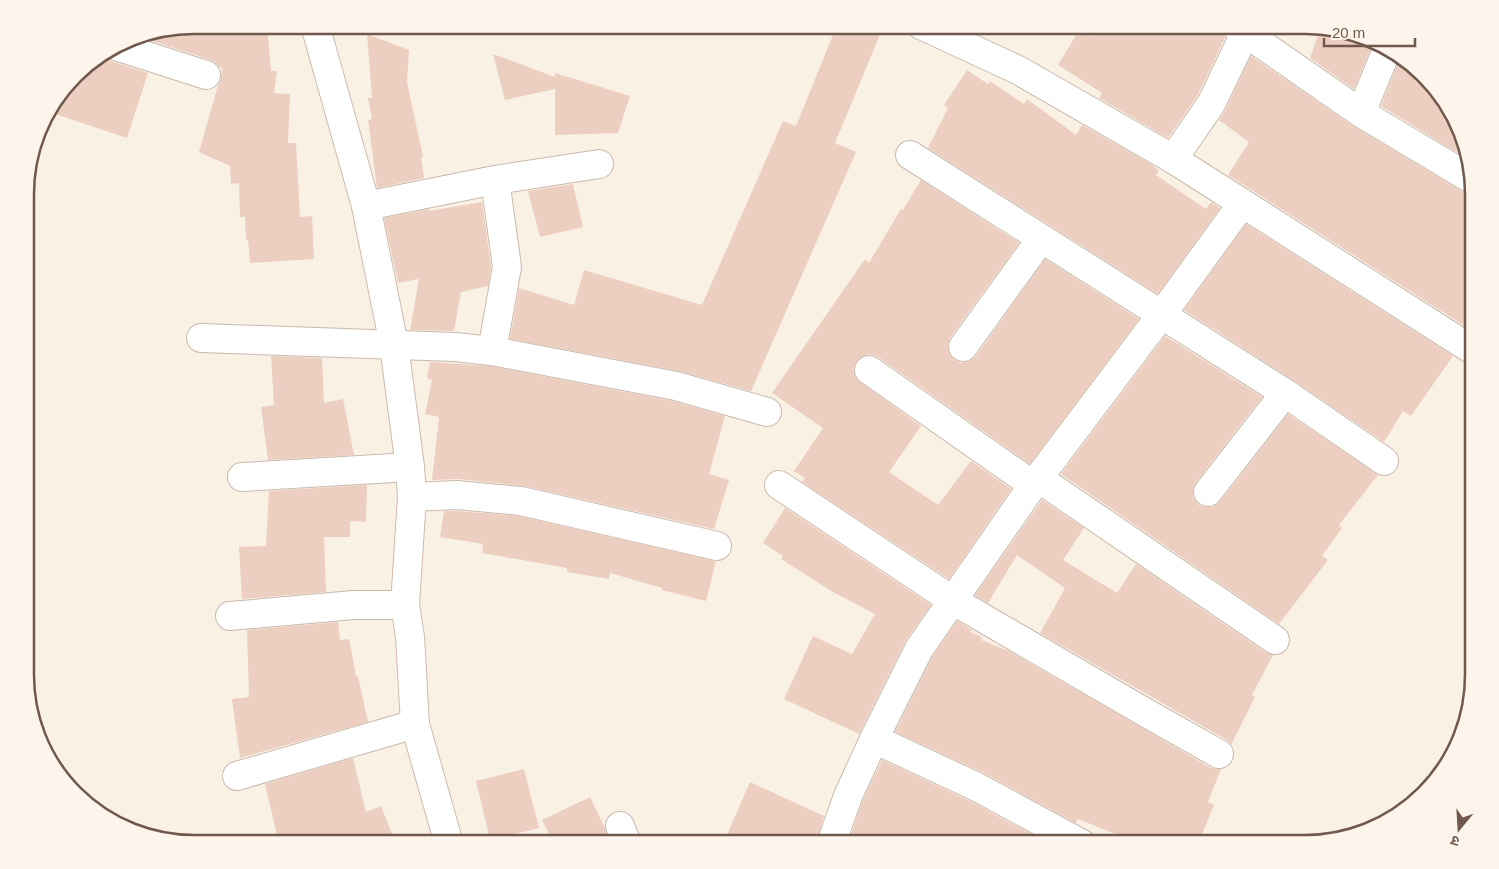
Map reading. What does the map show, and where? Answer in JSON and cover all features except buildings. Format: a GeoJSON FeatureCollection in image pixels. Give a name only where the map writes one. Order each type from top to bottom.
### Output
{"type":"FeatureCollection","features":[{"type":"Feature","properties":{"kind":"street"},"geometry":{"type":"LineString","coordinates":[[318,34],[366,206],[394,345],[410,467],[412,497],[405,605],[410,637],[415,724],[418,741],[446,835]]}},
{"type":"Feature","properties":{"kind":"street"},"geometry":{"type":"LineString","coordinates":[[940,34],[1018,70],[1173,159],[1465,345]]}},
{"type":"Feature","properties":{"kind":"street"},"geometry":{"type":"LineString","coordinates":[[1173,159],[1211,104],[1240,34]]}},
{"type":"Feature","properties":{"kind":"street"},"geometry":{"type":"LineString","coordinates":[[1251,34],[1361,113],[1464,174]]}},
{"type":"Feature","properties":{"kind":"street"},"geometry":{"type":"LineString","coordinates":[[125,49],[206,76]]}},
{"type":"Feature","properties":{"kind":"street"},"geometry":{"type":"LineString","coordinates":[[1361,113],[1385,55]]}},
{"type":"Feature","properties":{"kind":"street"},"geometry":{"type":"LineString","coordinates":[[910,155],[1162,314],[1384,461]]}},
{"type":"Feature","properties":{"kind":"street"},"geometry":{"type":"LineString","coordinates":[[366,206],[495,180],[599,164]]}},
{"type":"Feature","properties":{"kind":"street"},"geometry":{"type":"LineString","coordinates":[[492,352],[507,267],[495,180]]}},
{"type":"Feature","properties":{"kind":"street"},"geometry":{"type":"LineString","coordinates":[[834,835],[848,796],[919,649],[1036,482],[1242,204]]}},
{"type":"Feature","properties":{"kind":"street"},"geometry":{"type":"LineString","coordinates":[[963,347],[1041,239]]}},
{"type":"Feature","properties":{"kind":"street"},"geometry":{"type":"LineString","coordinates":[[201,338],[455,347],[492,352],[676,386],[767,412]]}},
{"type":"Feature","properties":{"kind":"street"},"geometry":{"type":"LineString","coordinates":[[869,370],[1275,640]]}},
{"type":"Feature","properties":{"kind":"street"},"geometry":{"type":"LineString","coordinates":[[1208,492],[1285,394]]}},
{"type":"Feature","properties":{"kind":"street"},"geometry":{"type":"LineString","coordinates":[[242,477],[410,467]]}},
{"type":"Feature","properties":{"kind":"street"},"geometry":{"type":"LineString","coordinates":[[779,485],[952,600],[1220,754]]}},
{"type":"Feature","properties":{"kind":"street"},"geometry":{"type":"LineString","coordinates":[[412,497],[457,495],[521,501],[717,546]]}},
{"type":"Feature","properties":{"kind":"street"},"geometry":{"type":"LineString","coordinates":[[230,616],[354,605],[405,605]]}},
{"type":"Feature","properties":{"kind":"street"},"geometry":{"type":"LineString","coordinates":[[237,776],[415,724]]}},
{"type":"Feature","properties":{"kind":"street"},"geometry":{"type":"LineString","coordinates":[[874,739],[976,787],[1065,835]]}}]}
